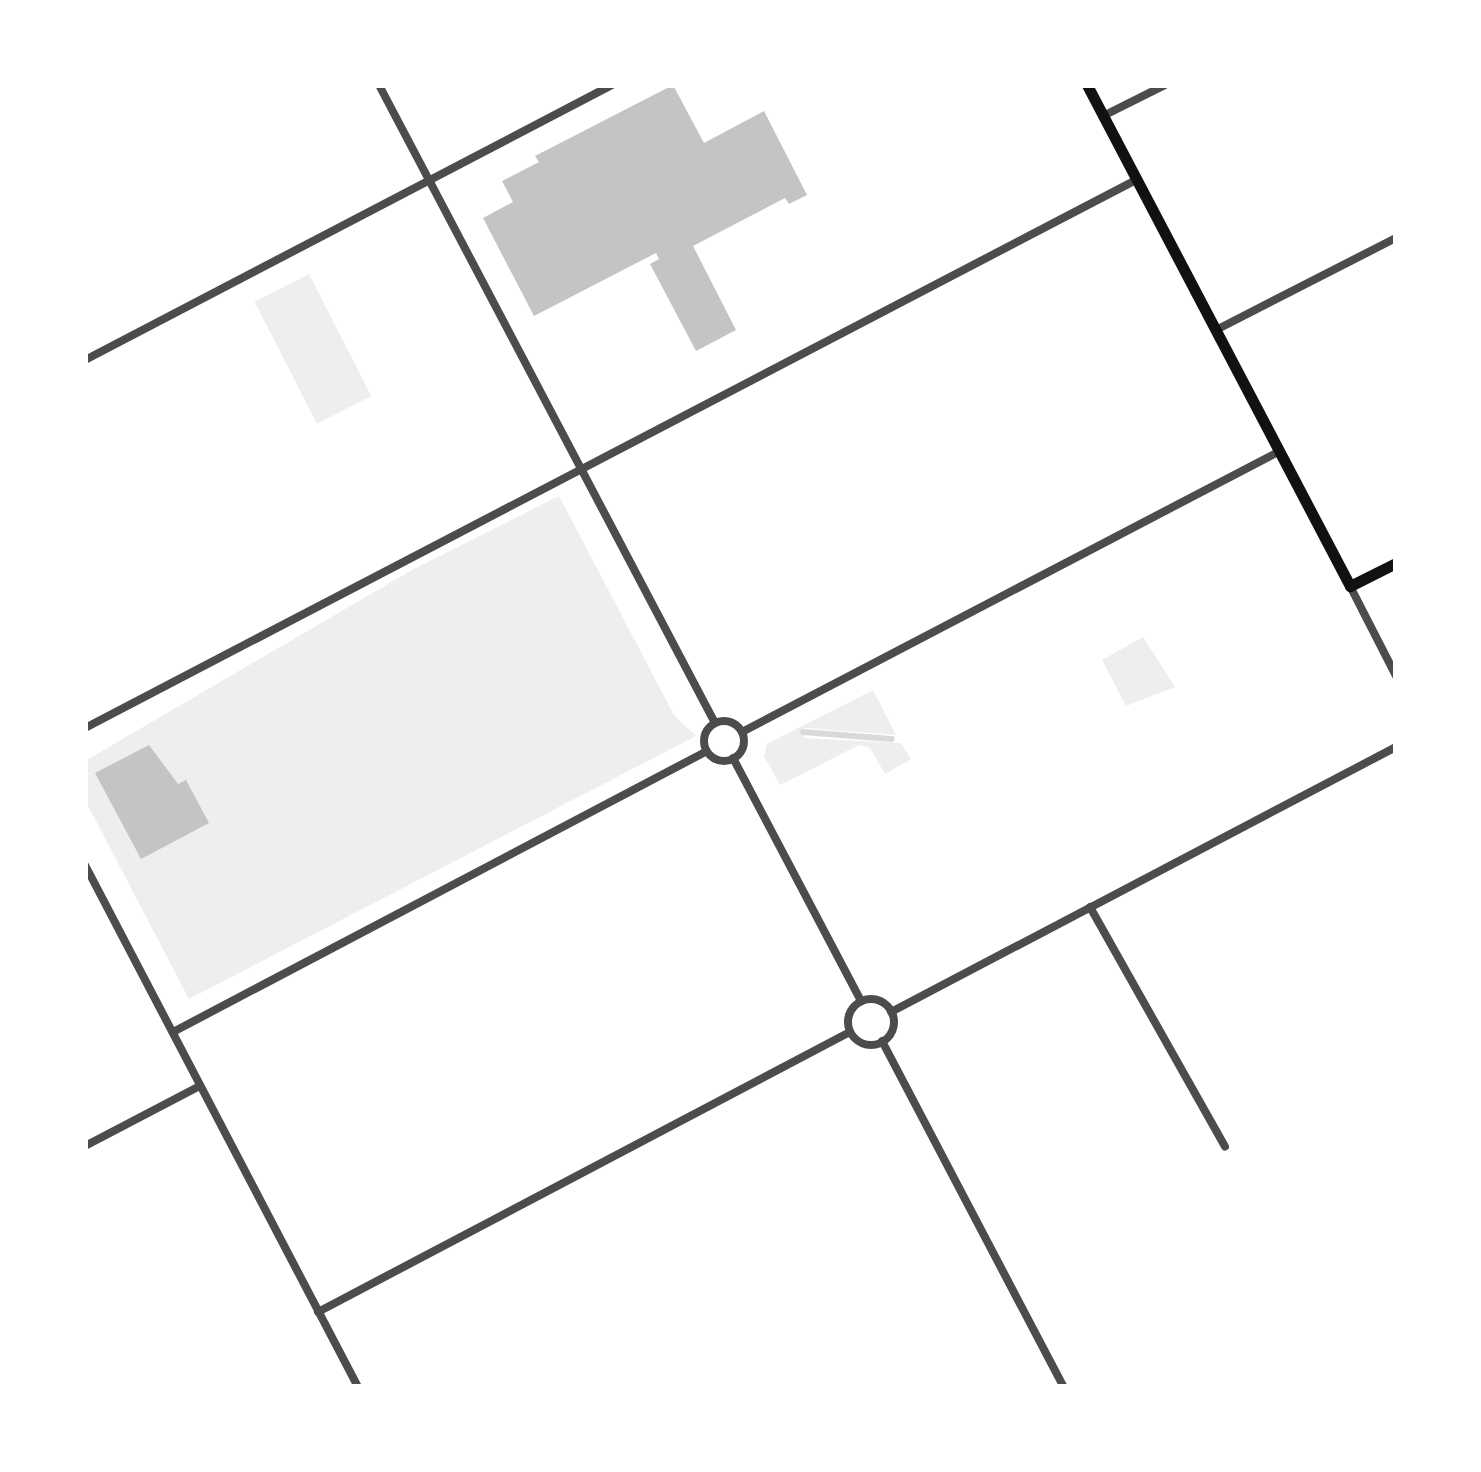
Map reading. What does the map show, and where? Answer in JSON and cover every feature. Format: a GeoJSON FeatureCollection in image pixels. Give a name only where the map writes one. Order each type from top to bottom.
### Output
{"type":"FeatureCollection","features":[{"type":"Feature","properties":{"kind":"main road"},"geometry":{"type":"LineString","coordinates":[[1087,85],[1350,586],[1396,563]]}},
{"type":"Feature","properties":{"kind":"street"},"geometry":{"type":"LineString","coordinates":[[378,85],[715,723]]}},
{"type":"Feature","properties":{"kind":"street"},"geometry":{"type":"LineString","coordinates":[[85,360],[612,85]]}},
{"type":"Feature","properties":{"kind":"street"},"geometry":{"type":"LineString","coordinates":[[1103,116],[1165,85]]}},
{"type":"Feature","properties":{"kind":"street"},"geometry":{"type":"LineString","coordinates":[[85,728],[1136,180]]}},
{"type":"Feature","properties":{"kind":"street"},"geometry":{"type":"LineString","coordinates":[[1216,330],[1396,238]]}},
{"type":"Feature","properties":{"kind":"street"},"geometry":{"type":"LineString","coordinates":[[742,732],[1280,452]]}},
{"type":"Feature","properties":{"kind":"street"},"geometry":{"type":"LineString","coordinates":[[1350,586],[1396,676]]}},
{"type":"Feature","properties":{"kind":"street"},"geometry":{"type":"LineString","coordinates":[[728,721],[742,732],[744,744],[733,758],[721,760],[707,750],[706,732],[715,723],[728,721]]}},
{"type":"Feature","properties":{"kind":"street"},"geometry":{"type":"LineString","coordinates":[[891,1012],[1396,747]]}},
{"type":"Feature","properties":{"kind":"street"},"geometry":{"type":"LineString","coordinates":[[172,1032],[707,750]]}},
{"type":"Feature","properties":{"kind":"street"},"geometry":{"type":"LineString","coordinates":[[733,758],[861,1000]]}},
{"type":"Feature","properties":{"kind":"street"},"geometry":{"type":"LineString","coordinates":[[85,865],[358,1387]]}},
{"type":"Feature","properties":{"kind":"street"},"geometry":{"type":"LineString","coordinates":[[1090,907],[1225,1147]]}},
{"type":"Feature","properties":{"kind":"street"},"geometry":{"type":"LineString","coordinates":[[861,1000],[882,1002],[891,1012],[894,1025],[882,1042],[868,1044],[850,1032],[850,1010],[861,1000]]}},
{"type":"Feature","properties":{"kind":"street"},"geometry":{"type":"LineString","coordinates":[[318,1312],[850,1032]]}},
{"type":"Feature","properties":{"kind":"street"},"geometry":{"type":"LineString","coordinates":[[882,1042],[1064,1387]]}},
{"type":"Feature","properties":{"kind":"street"},"geometry":{"type":"LineString","coordinates":[[85,1146],[200,1086]]}},
{"type":"Feature","properties":{"kind":"shaded area"},"geometry":{"type":"Polygon","coordinates":[[[309,274],[371,396],[317,424],[255,302],[309,274]]]}},
{"type":"Feature","properties":{"kind":"shaded area"},"geometry":{"type":"Polygon","coordinates":[[[559,496],[674,715],[696,736],[189,999],[85,800],[85,761],[412,570],[559,496]]]}},
{"type":"Feature","properties":{"kind":"shaded area"},"geometry":{"type":"Polygon","coordinates":[[[1143,637],[1175,687],[1126,706],[1102,660],[1143,637]]]}},
{"type":"Feature","properties":{"kind":"shaded area"},"geometry":{"type":"Polygon","coordinates":[[[873,690],[896,735],[804,728],[803,738],[901,743],[911,759],[885,774],[870,748],[859,745],[780,785],[764,756],[767,744],[873,690]]]}},
{"type":"Feature","properties":{"kind":"building"},"geometry":{"type":"Polygon","coordinates":[[[673,85],[704,143],[764,111],[807,195],[789,204],[785,198],[693,246],[736,330],[696,351],[650,264],[659,259],[656,253],[534,316],[483,218],[513,202],[502,181],[539,162],[535,156],[673,85]]]}},
{"type":"Feature","properties":{"kind":"building"},"geometry":{"type":"Polygon","coordinates":[[[149,745],[178,784],[186,780],[209,823],[141,859],[95,773],[149,745]]]}},
{"type":"Feature","properties":{"kind":"waterway"},"geometry":{"type":"LineString","coordinates":[[803,732],[892,739]]}}]}
